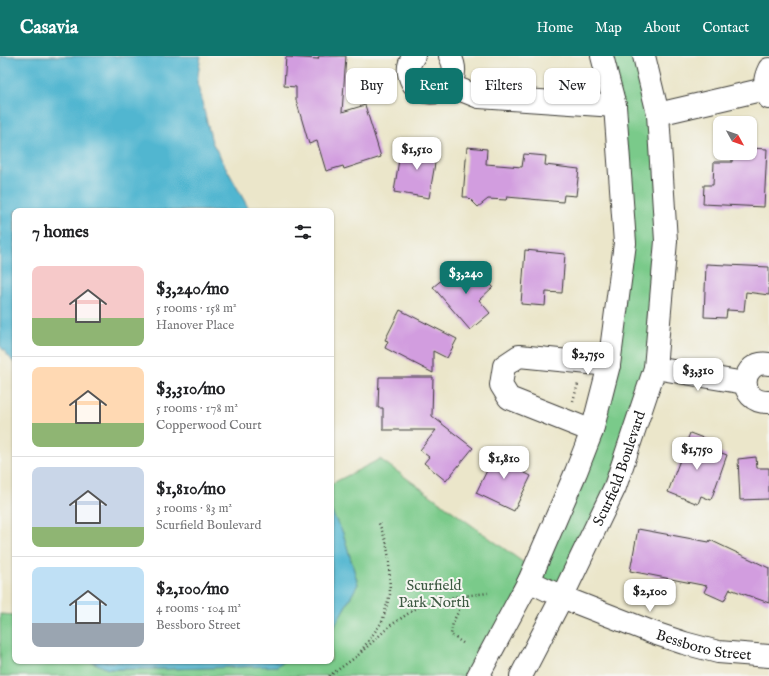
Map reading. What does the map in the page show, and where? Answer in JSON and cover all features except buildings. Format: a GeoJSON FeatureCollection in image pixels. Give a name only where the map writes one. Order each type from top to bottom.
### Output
{"type":"FeatureCollection","features":[{"type":"Feature","properties":{"kind":"street"},"geometry":{"type":"LineString","coordinates":[[409,68],[414,56]]}},
{"type":"Feature","properties":{"kind":"street"},"geometry":{"type":"LineString","coordinates":[[450,56],[454,63],[455,68]]}},
{"type":"Feature","properties":{"kind":"street"},"geometry":{"type":"LineString","coordinates":[[478,676],[529,581],[576,472],[592,431],[609,365],[625,243],[615,106],[602,56]]}},
{"type":"Feature","properties":{"kind":"street","name":"Scurfield Boulevard"},"geometry":{"type":"LineString","coordinates":[[521,676],[562,597],[615,487],[656,368],[666,241],[658,114],[644,56]]}},
{"type":"Feature","properties":{"kind":"street"},"geometry":{"type":"LineString","coordinates":[[658,114],[768,86]]}},
{"type":"Feature","properties":{"kind":"street"},"geometry":{"type":"LineString","coordinates":[[463,91],[479,97],[615,106]]}},
{"type":"Feature","properties":{"kind":"street"},"geometry":{"type":"LineString","coordinates":[[592,431],[509,398],[501,385],[504,366],[519,356],[609,365]]}},
{"type":"Feature","properties":{"kind":"street"},"geometry":{"type":"LineString","coordinates":[[769,364],[764,363],[751,368],[747,374],[745,383],[746,389],[755,400],[769,402]]}},
{"type":"Feature","properties":{"kind":"street"},"geometry":{"type":"LineString","coordinates":[[656,368],[745,383]]}},
{"type":"Feature","properties":{"kind":"street","name":"Bessboro Street"},"geometry":{"type":"LineString","coordinates":[[529,581],[562,597],[654,633],[684,643],[718,652],[769,656]]}},
{"type":"Feature","properties":{"kind":"path"},"geometry":{"type":"LineString","coordinates":[[572,405],[578,384]]}},
{"type":"Feature","properties":{"kind":"path"},"geometry":{"type":"LineString","coordinates":[[357,656],[382,622],[390,594],[389,559],[386,541],[378,521]]}},
{"type":"Feature","properties":{"kind":"path"},"geometry":{"type":"LineString","coordinates":[[329,676],[357,656],[391,624],[418,607],[453,597],[488,593]]}},
{"type":"Feature","properties":{"kind":"path"},"geometry":{"type":"LineString","coordinates":[[463,643],[451,635],[453,622],[467,595]]}},
{"type":"Feature","properties":{"kind":"green space"},"geometry":{"type":"Polygon","coordinates":[[[602,56],[644,56],[658,114],[655,368],[562,597],[531,568],[592,431],[625,243],[602,56]]]}},
{"type":"Feature","properties":{"kind":"green space","name":"Scurfield Park North"},"geometry":{"type":"Polygon","coordinates":[[[380,459],[531,568],[478,676],[0,676],[0,614],[12,615],[12,664],[97,664],[108,669],[167,669],[277,666],[280,664],[334,664],[334,627],[358,584],[343,533],[334,516],[334,482],[380,459]]]}},
{"type":"Feature","properties":{"kind":"water"},"geometry":{"type":"Polygon","coordinates":[[[0,56],[201,56],[197,82],[212,142],[248,208],[12,208],[12,360],[0,346],[0,56]]]}},
{"type":"Feature","properties":{"kind":"water"},"geometry":{"type":"Polygon","coordinates":[[[334,516],[343,533],[358,584],[334,627],[334,516]]]}},
{"type":"Feature","properties":{"kind":"water"},"geometry":{"type":"Polygon","coordinates":[[[97,664],[280,664],[277,666],[108,669],[97,664]]]}}]}
